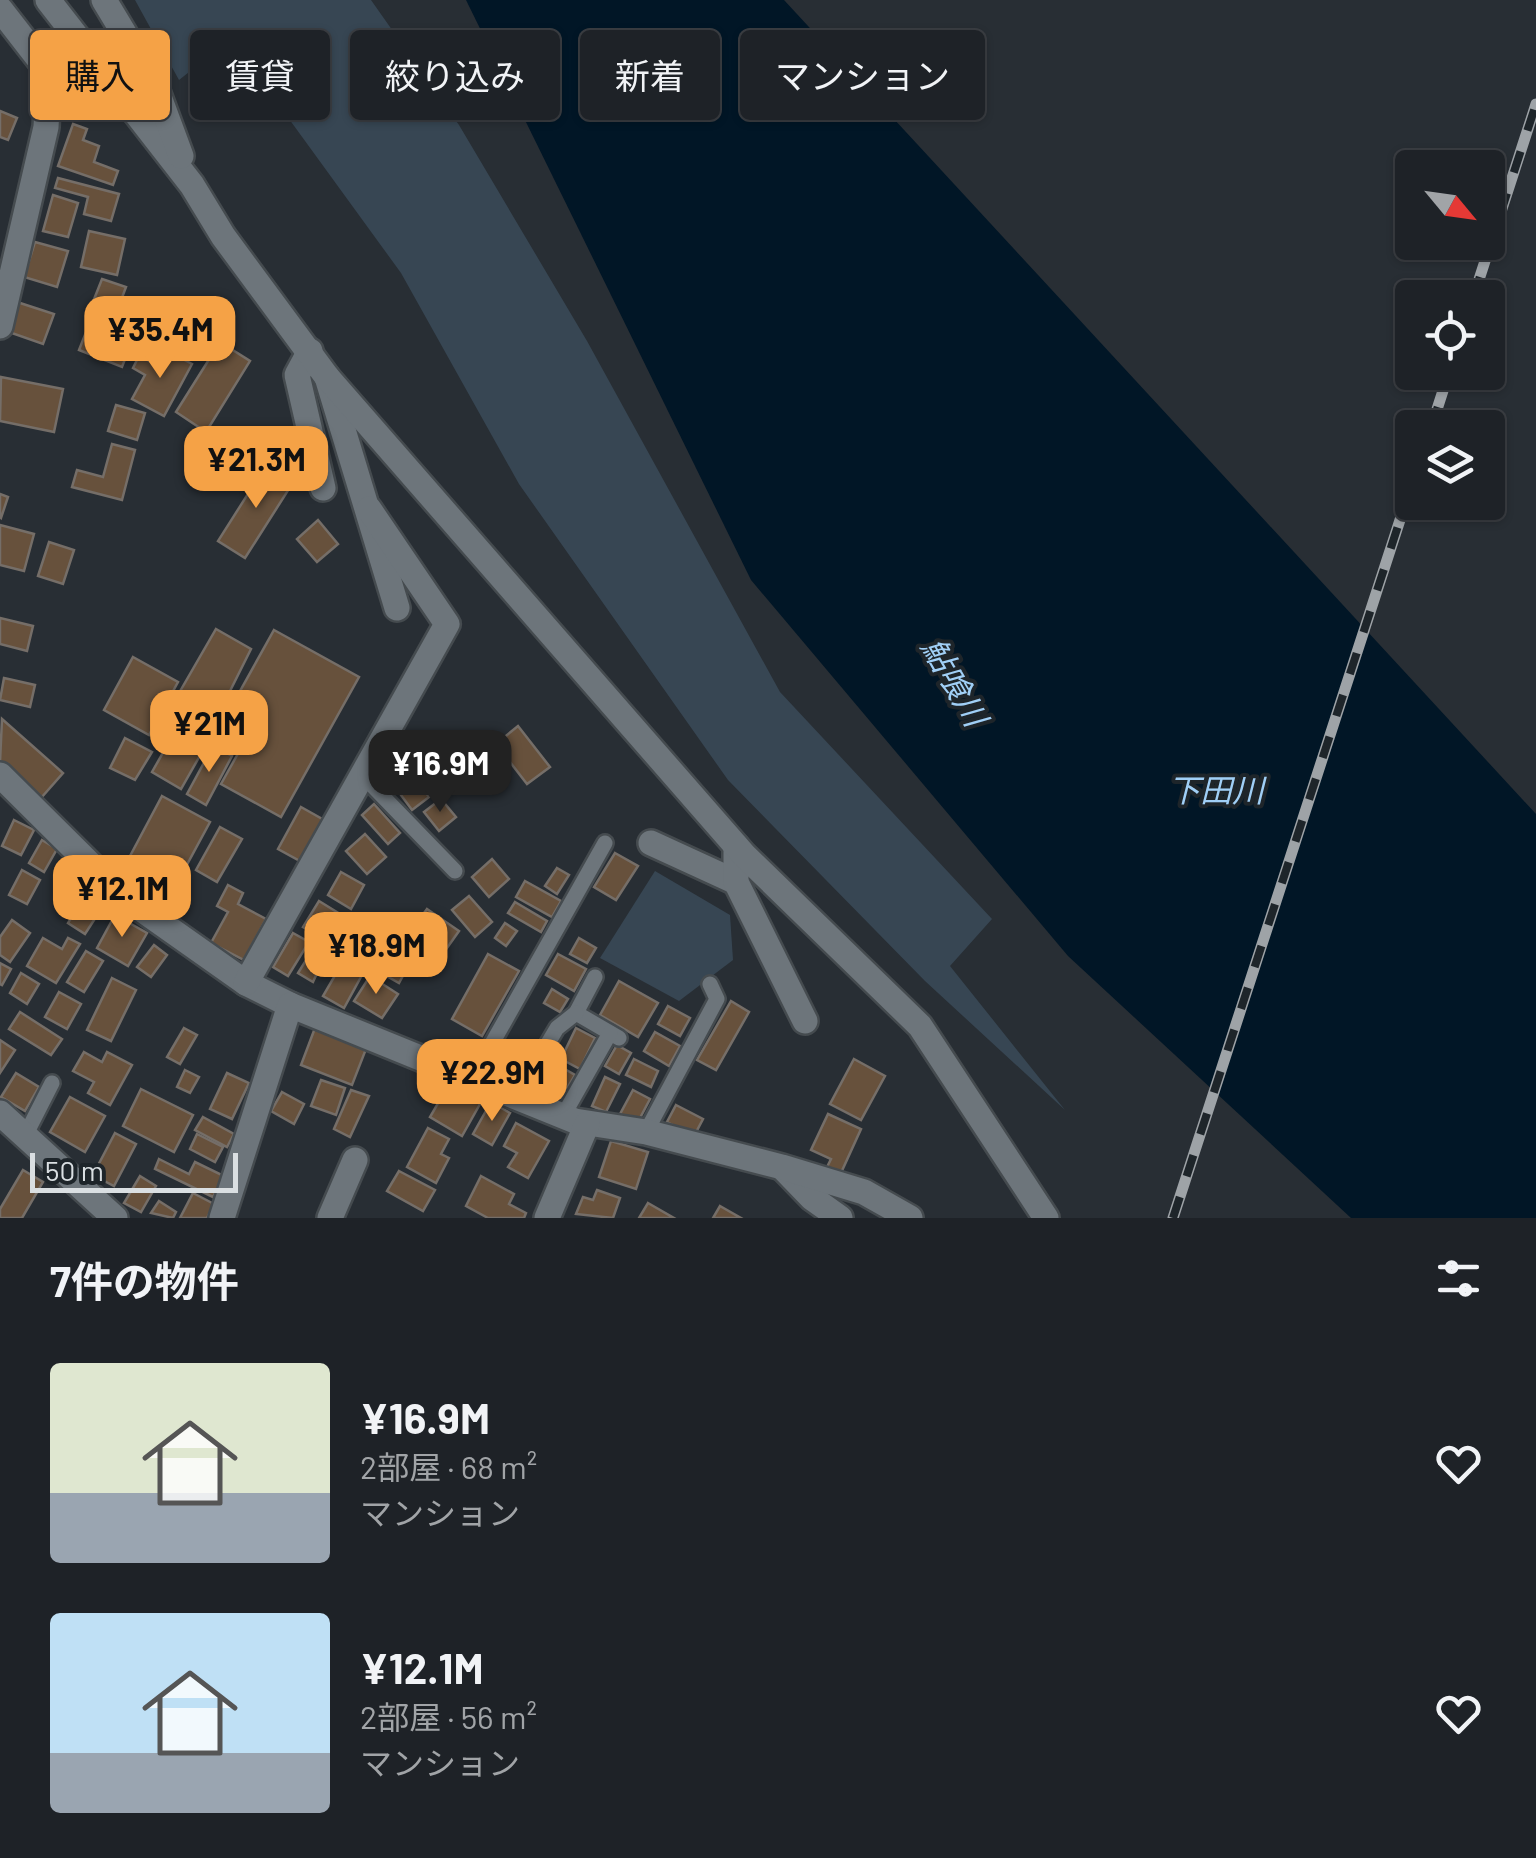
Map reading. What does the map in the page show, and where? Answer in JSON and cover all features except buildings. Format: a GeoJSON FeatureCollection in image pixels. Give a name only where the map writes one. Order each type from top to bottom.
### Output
{"type":"FeatureCollection","features":[{"type":"Feature","properties":{"kind":"street"},"geometry":{"type":"LineString","coordinates":[[48,0],[192,185],[223,236],[326,377],[736,846],[920,1026],[1046,1218]]}},
{"type":"Feature","properties":{"kind":"street"},"geometry":{"type":"LineString","coordinates":[[104,0],[154,83],[192,185]]}},
{"type":"Feature","properties":{"kind":"street"},"geometry":{"type":"LineString","coordinates":[[0,8],[48,72],[46,127],[0,326]]}},
{"type":"Feature","properties":{"kind":"street"},"geometry":{"type":"LineString","coordinates":[[310,351],[297,375],[323,488]]}},
{"type":"Feature","properties":{"kind":"street"},"geometry":{"type":"LineString","coordinates":[[326,377],[397,608]]}},
{"type":"Feature","properties":{"kind":"street"},"geometry":{"type":"LineString","coordinates":[[246,983],[448,624],[369,509]]}},
{"type":"Feature","properties":{"kind":"street"},"geometry":{"type":"LineString","coordinates":[[0,775],[120,894],[246,983],[290,1005],[575,1120],[646,1132],[782,1167],[864,1192],[910,1218]]}},
{"type":"Feature","properties":{"kind":"street"},"geometry":{"type":"LineString","coordinates":[[650,843],[736,882]]}},
{"type":"Feature","properties":{"kind":"street"},"geometry":{"type":"LineString","coordinates":[[736,846],[736,882],[805,1021]]}},
{"type":"Feature","properties":{"kind":"street"},"geometry":{"type":"LineString","coordinates":[[222,1218],[290,1005]]}},
{"type":"Feature","properties":{"kind":"street"},"geometry":{"type":"LineString","coordinates":[[0,1112],[115,1218]]}},
{"type":"Feature","properties":{"kind":"street"},"geometry":{"type":"LineString","coordinates":[[548,1218],[575,1120]]}},
{"type":"Feature","properties":{"kind":"street"},"geometry":{"type":"LineString","coordinates":[[330,1218],[354,1160]]}},
{"type":"Feature","properties":{"kind":"street"},"geometry":{"type":"LineString","coordinates":[[782,1167],[812,1198],[840,1218]]}},
{"type":"Feature","properties":{"kind":"lane"},"geometry":{"type":"LineString","coordinates":[[364,778],[455,871]]}},
{"type":"Feature","properties":{"kind":"lane"},"geometry":{"type":"LineString","coordinates":[[472,1079],[606,843]]}},
{"type":"Feature","properties":{"kind":"lane"},"geometry":{"type":"LineString","coordinates":[[516,1098],[556,1028],[576,1013],[595,977]]}},
{"type":"Feature","properties":{"kind":"lane"},"geometry":{"type":"LineString","coordinates":[[646,1132],[717,999],[710,984]]}},
{"type":"Feature","properties":{"kind":"lane"},"geometry":{"type":"LineString","coordinates":[[575,1120],[615,1036],[576,1013]]}},
{"type":"Feature","properties":{"kind":"lane"},"geometry":{"type":"LineString","coordinates":[[26,1134],[52,1082]]}},
{"type":"Feature","properties":{"kind":"shaded area"},"geometry":{"type":"Polygon","coordinates":[[[135,0],[371,0],[392,30],[350,30],[350,120],[455,120],[587,341],[780,692],[992,919],[950,966],[1065,1110],[925,981],[728,780],[519,484],[401,273],[290,120],[330,120],[330,30],[190,30],[190,71],[179,80],[170,64],[170,30],[152,30],[135,0]]]}},
{"type":"Feature","properties":{"kind":"shaded area"},"geometry":{"type":"Polygon","coordinates":[[[655,871],[730,915],[733,960],[679,1001],[600,958],[655,871]]]}},
{"type":"Feature","properties":{"kind":"water","name":"下田川"},"geometry":{"type":"Polygon","coordinates":[[[466,0],[784,0],[812,30],[740,30],[740,120],[895,120],[1536,814],[1536,1218],[1351,1218],[1068,956],[751,580],[525,120],[560,120],[560,30],[481,30],[466,0]]]}},
{"type":"Feature","properties":{"kind":"railway"},"geometry":{"type":"LineString","coordinates":[[1479,280],[1536,104]]}},
{"type":"Feature","properties":{"kind":"railway"},"geometry":{"type":"LineString","coordinates":[[1437,410],[1443,390]]}},
{"type":"Feature","properties":{"kind":"railway"},"geometry":{"type":"LineString","coordinates":[[1173,1218],[1400,520]]}},
{"type":"Feature","properties":{"kind":"water label","name":"鮎喰川"},"geometry":{"type":"Point","coordinates":[954,682]}}]}
